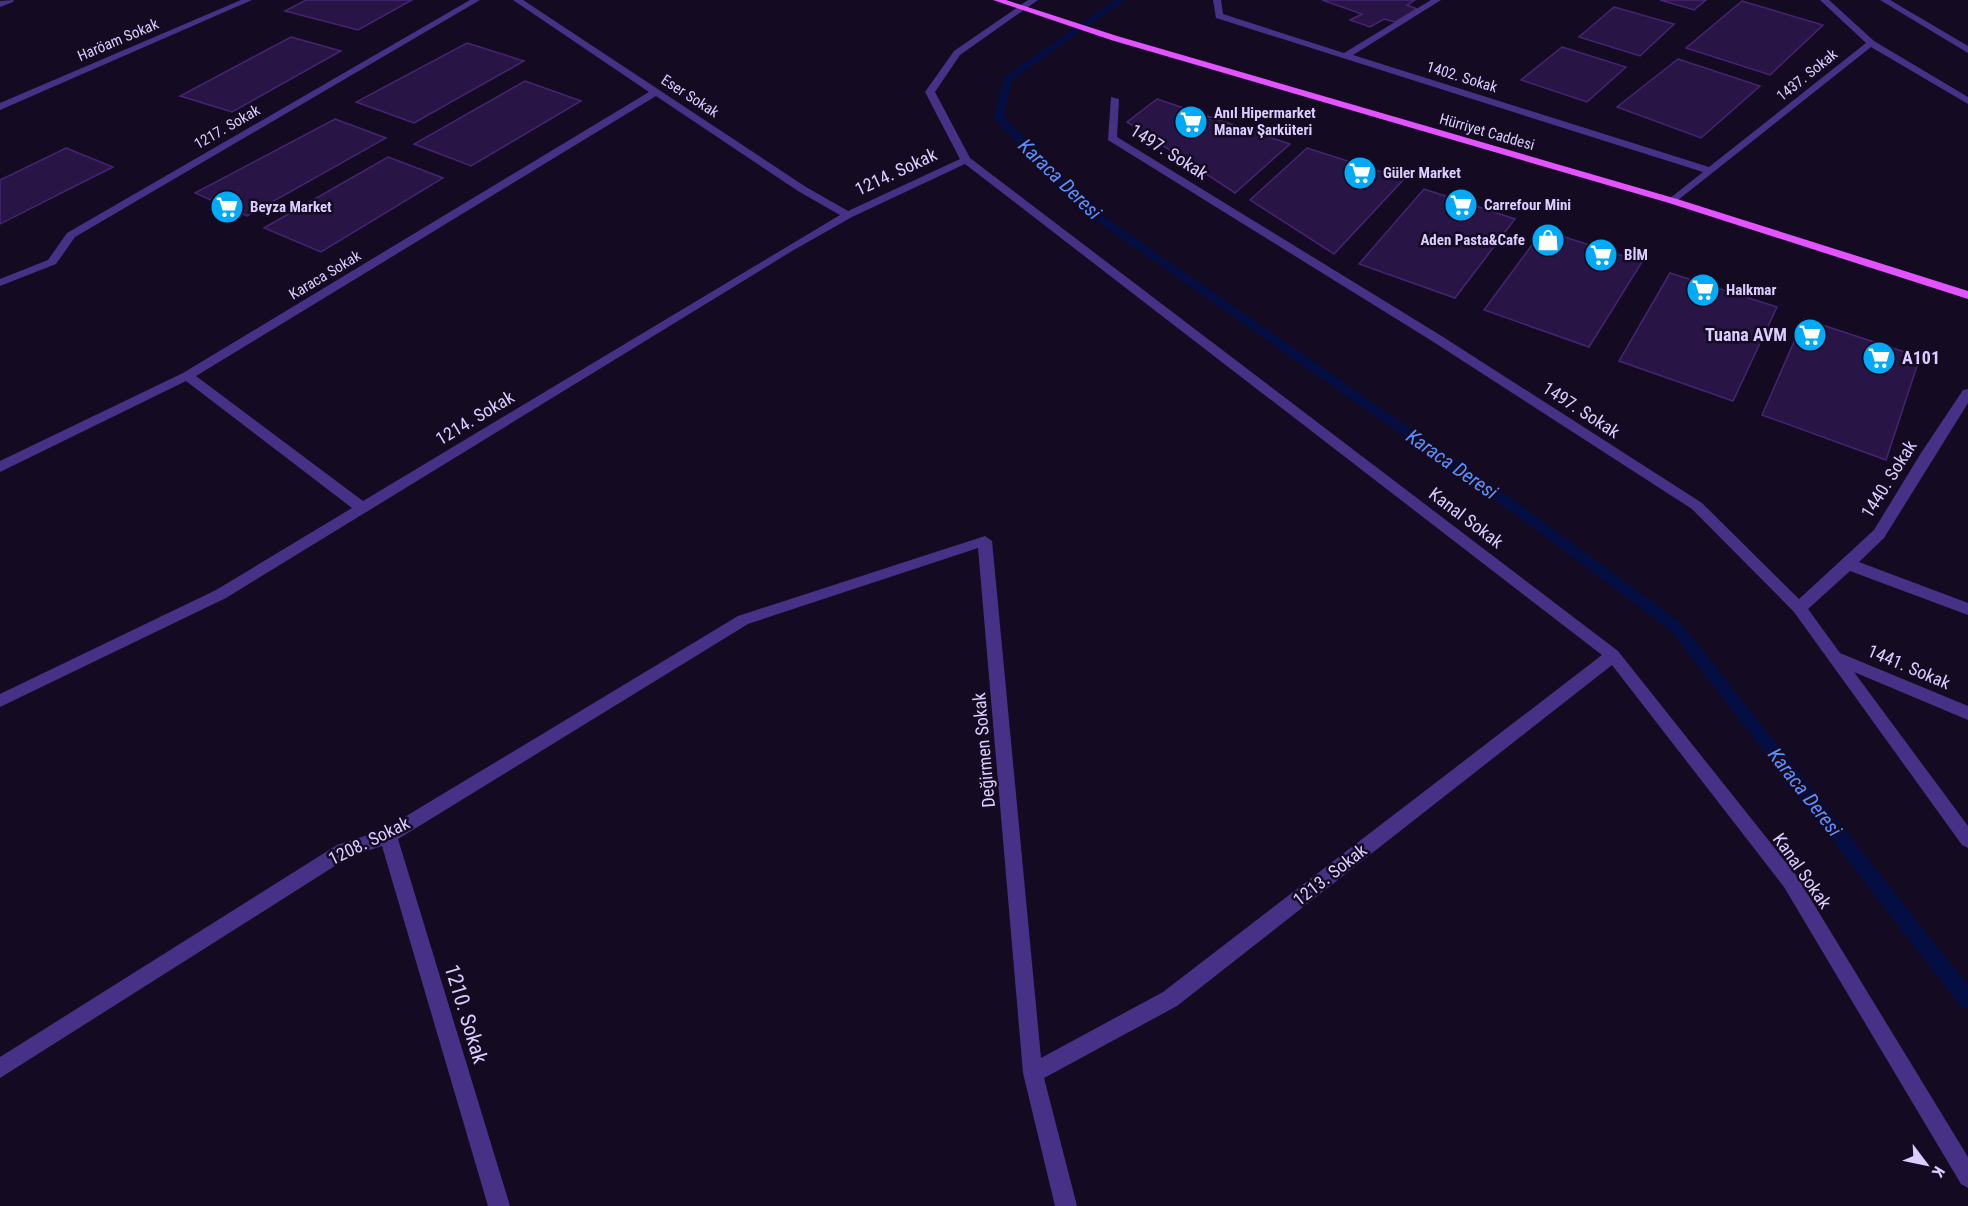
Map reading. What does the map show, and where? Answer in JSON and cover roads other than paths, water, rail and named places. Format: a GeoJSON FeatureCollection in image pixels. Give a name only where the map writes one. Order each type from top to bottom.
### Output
{"type":"FeatureCollection","features":[{"type":"Feature","properties":{"kind":"main road","name":"Hürriyet Caddesi"},"geometry":{"type":"LineString","coordinates":[[998,0],[1114,38],[1673,201],[1968,295]]}},
{"type":"Feature","properties":{"kind":"street"},"geometry":{"type":"LineString","coordinates":[[0,4],[10,0]]}},
{"type":"Feature","properties":{"kind":"street","name":"Haröam Sokak"},"geometry":{"type":"LineString","coordinates":[[0,107],[248,0]]}},
{"type":"Feature","properties":{"kind":"street","name":"1217. Sokak"},"geometry":{"type":"LineString","coordinates":[[0,283],[52,262],[71,235],[476,0]]}},
{"type":"Feature","properties":{"kind":"street","name":"Eser Sokak"},"geometry":{"type":"LineString","coordinates":[[517,0],[802,189],[848,215]]}},
{"type":"Feature","properties":{"kind":"street","name":"Kanal Sokak"},"geometry":{"type":"LineString","coordinates":[[1034,0],[957,53],[930,92],[966,160],[1612,655],[1790,881],[1968,1177]]}},
{"type":"Feature","properties":{"kind":"street","name":"1402. Sokak"},"geometry":{"type":"LineString","coordinates":[[1217,0],[1219,16],[1710,171]]}},
{"type":"Feature","properties":{"kind":"street"},"geometry":{"type":"LineString","coordinates":[[1346,56],[1437,0]]}},
{"type":"Feature","properties":{"kind":"street"},"geometry":{"type":"LineString","coordinates":[[1824,0],[1871,43],[1968,101]]}},
{"type":"Feature","properties":{"kind":"street"},"geometry":{"type":"LineString","coordinates":[[1884,0],[1968,50]]}},
{"type":"Feature","properties":{"kind":"street","name":"1437. Sokak"},"geometry":{"type":"LineString","coordinates":[[1673,201],[1871,43]]}},
{"type":"Feature","properties":{"kind":"street","name":"Karaca Sokak"},"geometry":{"type":"LineString","coordinates":[[0,467],[187,376],[656,92]]}},
{"type":"Feature","properties":{"kind":"street","name":"1497. Sokak"},"geometry":{"type":"LineString","coordinates":[[1114,99],[1112,138],[1436,338],[1697,506],[1799,608],[1968,840]]}},
{"type":"Feature","properties":{"kind":"street","name":"1214. Sokak"},"geometry":{"type":"LineString","coordinates":[[0,701],[221,594],[778,255],[848,215],[966,160]]}},
{"type":"Feature","properties":{"kind":"street"},"geometry":{"type":"LineString","coordinates":[[187,376],[362,508]]}},
{"type":"Feature","properties":{"kind":"street","name":"1440. Sokak"},"geometry":{"type":"LineString","coordinates":[[1799,608],[1878,534],[1968,393]]}},
{"type":"Feature","properties":{"kind":"street","name":"Değirmen Sokak"},"geometry":{"type":"LineString","coordinates":[[743,620],[985,541],[1033,1073],[1066,1206]]}},
{"type":"Feature","properties":{"kind":"street"},"geometry":{"type":"LineString","coordinates":[[1848,564],[1968,609]]}},
{"type":"Feature","properties":{"kind":"street","name":"1208. Sokak"},"geometry":{"type":"LineString","coordinates":[[0,1068],[343,851],[388,836],[743,620]]}},
{"type":"Feature","properties":{"kind":"street","name":"1213. Sokak"},"geometry":{"type":"LineString","coordinates":[[1033,1073],[1170,999],[1612,655]]}},
{"type":"Feature","properties":{"kind":"street","name":"1441. Sokak"},"geometry":{"type":"LineString","coordinates":[[1834,657],[1968,712]]}},
{"type":"Feature","properties":{"kind":"street","name":"1210. Sokak"},"geometry":{"type":"LineString","coordinates":[[388,836],[499,1206]]}},
{"type":"Feature","properties":{"kind":"waterway","name":"Karaca Deresi"},"geometry":{"type":"LineString","coordinates":[[1121,0],[1007,79],[999,118],[1092,213],[1510,504],[1676,627],[1968,1000]]}},
{"type":"Feature","properties":{"kind":"place","name":"Anıl Hipermarket Manav Şarküteri"},"geometry":{"type":"Point","coordinates":[1191,122]}},
{"type":"Feature","properties":{"kind":"place","name":"Güler Market"},"geometry":{"type":"Point","coordinates":[1360,173]}},
{"type":"Feature","properties":{"kind":"place","name":"Carrefour Mini"},"geometry":{"type":"Point","coordinates":[1461,205]}},
{"type":"Feature","properties":{"kind":"place","name":"Beyza Market"},"geometry":{"type":"Point","coordinates":[227,207]}},
{"type":"Feature","properties":{"kind":"place","name":"Aden Pasta&Cafe"},"geometry":{"type":"Point","coordinates":[1548,240]}},
{"type":"Feature","properties":{"kind":"place","name":"BİM"},"geometry":{"type":"Point","coordinates":[1601,255]}},
{"type":"Feature","properties":{"kind":"place","name":"Halkmar"},"geometry":{"type":"Point","coordinates":[1703,290]}},
{"type":"Feature","properties":{"kind":"place","name":"Tuana AVM"},"geometry":{"type":"Point","coordinates":[1810,335]}},
{"type":"Feature","properties":{"kind":"place","name":"A101"},"geometry":{"type":"Point","coordinates":[1879,358]}}]}
